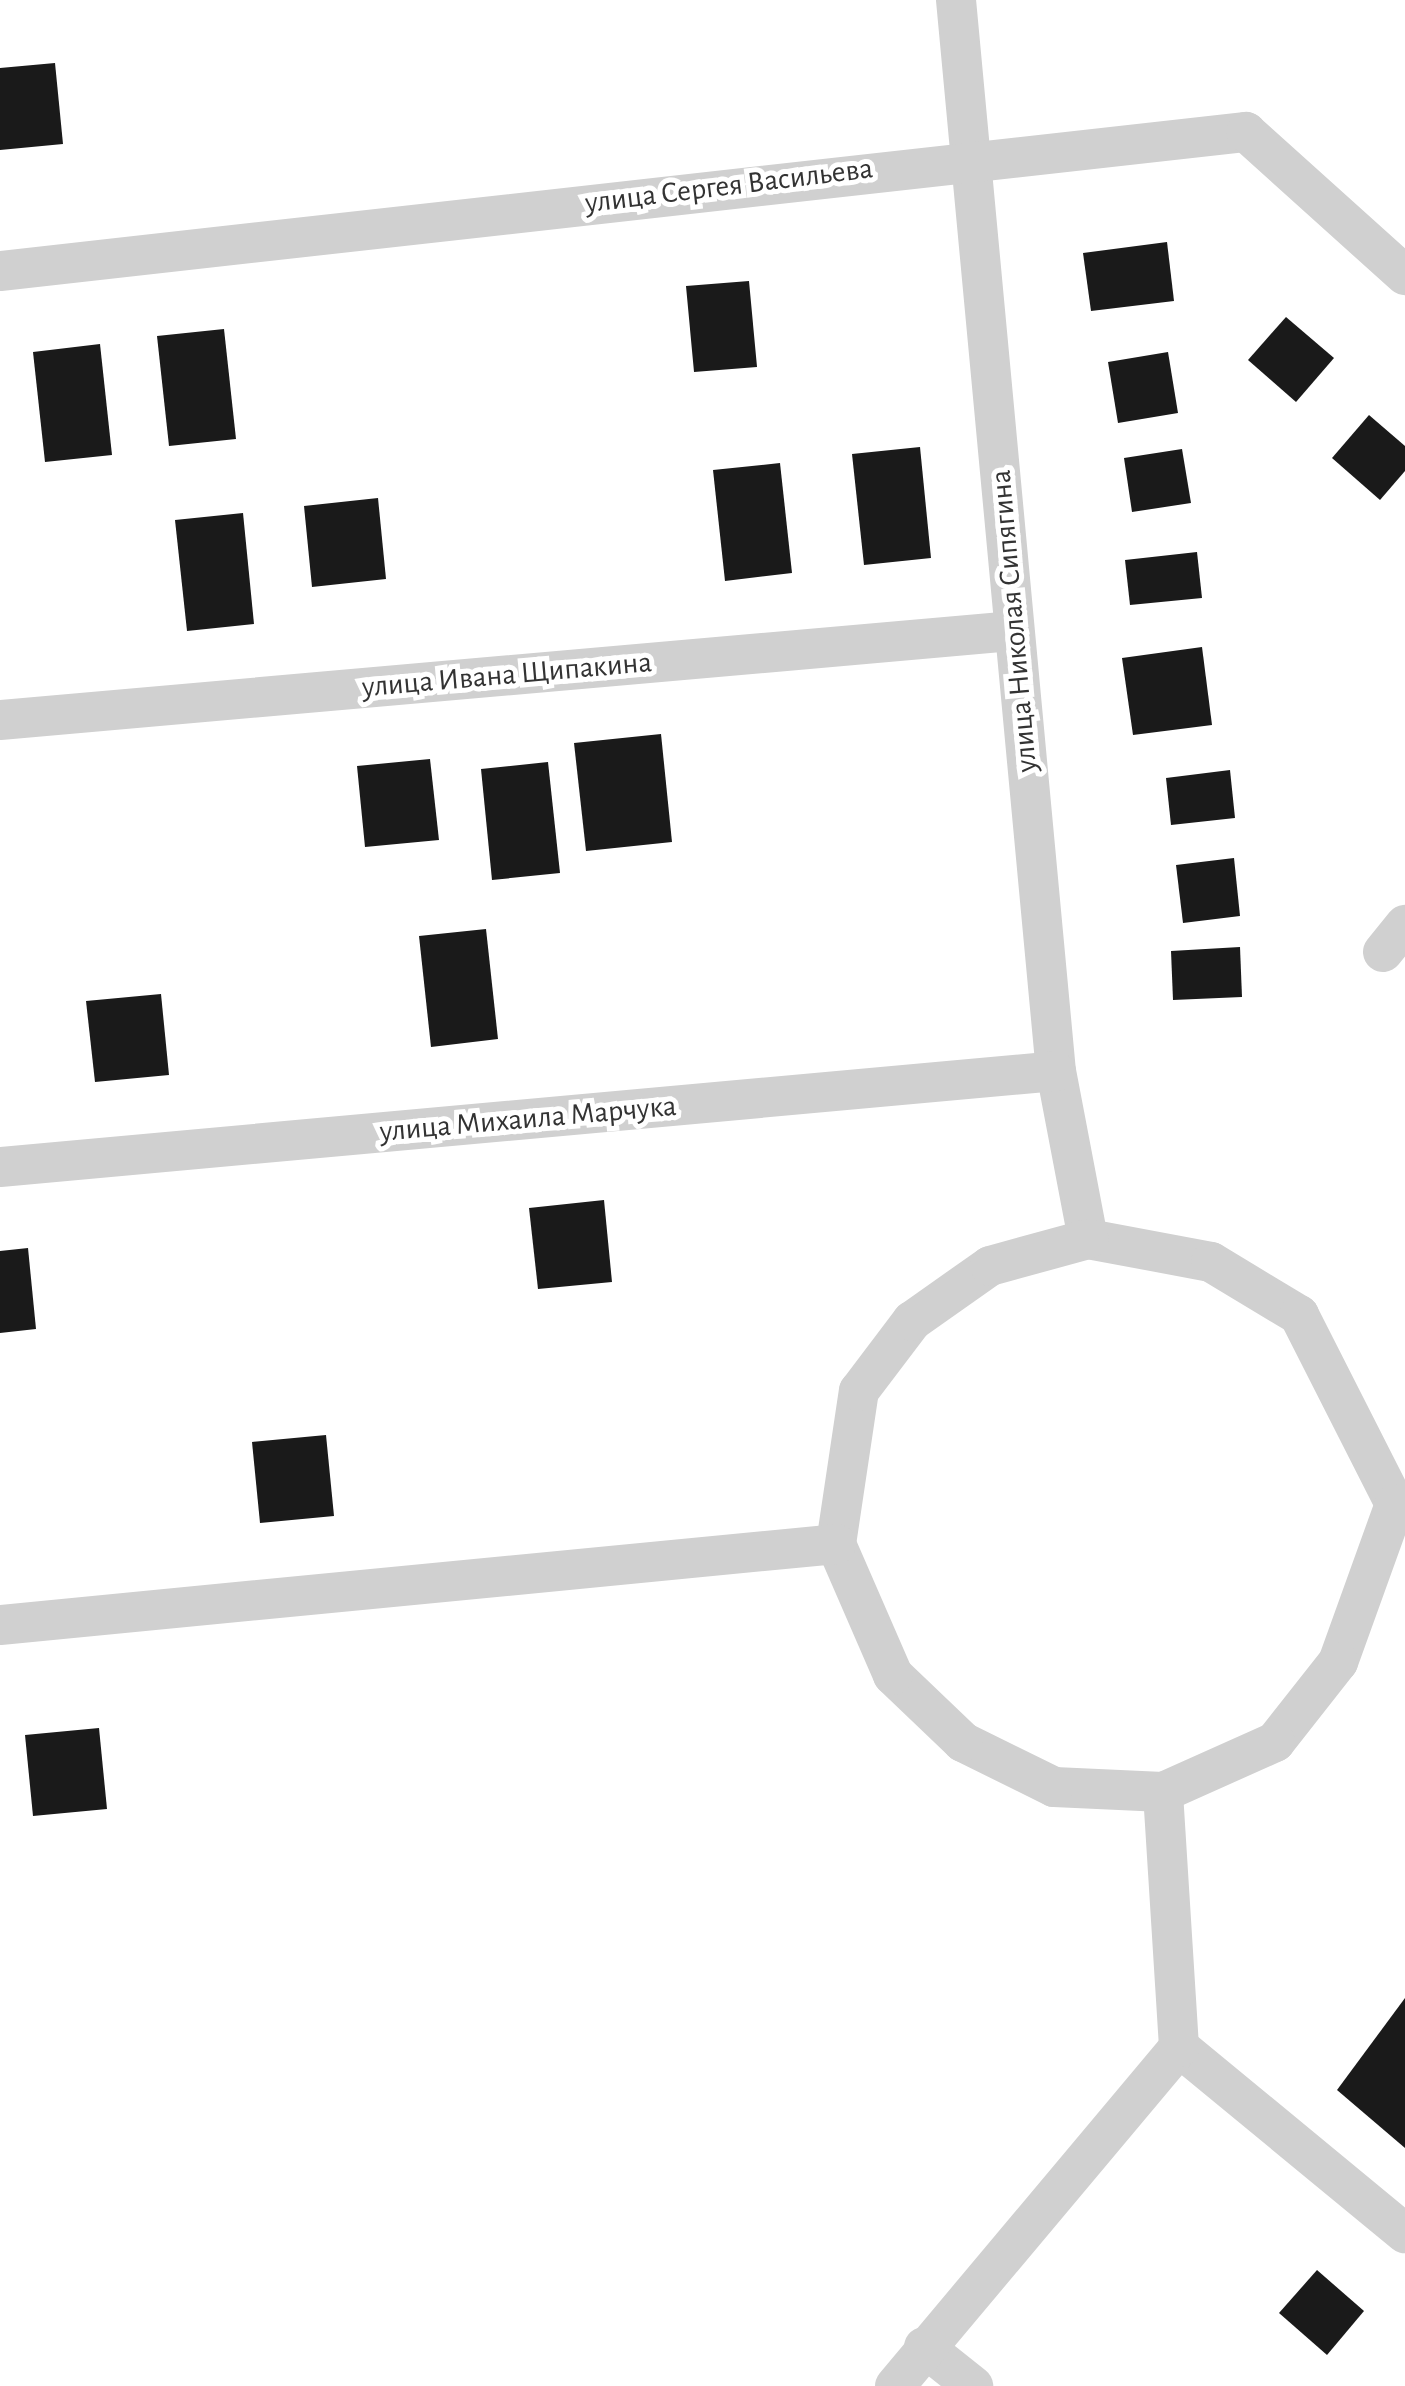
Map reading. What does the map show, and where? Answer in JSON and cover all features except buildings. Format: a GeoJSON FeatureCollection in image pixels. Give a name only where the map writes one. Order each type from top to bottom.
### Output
{"type":"FeatureCollection","features":[{"type":"Feature","properties":{"kind":"street","name":"улица Николая Сипягина"},"geometry":{"type":"LineString","coordinates":[[956,0],[1056,1071],[1088,1239]]}},
{"type":"Feature","properties":{"kind":"street","name":"улица Сергея Васильева"},"geometry":{"type":"LineString","coordinates":[[0,270],[973,157],[1246,132],[1405,275]]}},
{"type":"Feature","properties":{"kind":"street","name":"улица Ивана Щипакина"},"geometry":{"type":"LineString","coordinates":[[0,720],[1014,630]]}},
{"type":"Feature","properties":{"kind":"street","name":"улица Михаила Марчука"},"geometry":{"type":"LineString","coordinates":[[0,1167],[1056,1071]]}},
{"type":"Feature","properties":{"kind":"street"},"geometry":{"type":"LineString","coordinates":[[1088,1239],[1211,1262],[1299,1315],[1400,1503],[1338,1662],[1275,1742],[1163,1792],[1054,1788],[963,1742],[893,1675],[836,1544],[859,1391],[912,1321],[990,1266],[1088,1239]]}},
{"type":"Feature","properties":{"kind":"street"},"geometry":{"type":"LineString","coordinates":[[0,1625],[836,1544]]}},
{"type":"Feature","properties":{"kind":"street"},"geometry":{"type":"LineString","coordinates":[[895,2386],[924,2346],[1179,2048],[1163,1792]]}},
{"type":"Feature","properties":{"kind":"street"},"geometry":{"type":"LineString","coordinates":[[1179,2048],[1405,2233]]}},
{"type":"Feature","properties":{"kind":"street"},"geometry":{"type":"LineString","coordinates":[[924,2346],[973,2386]]}}]}
